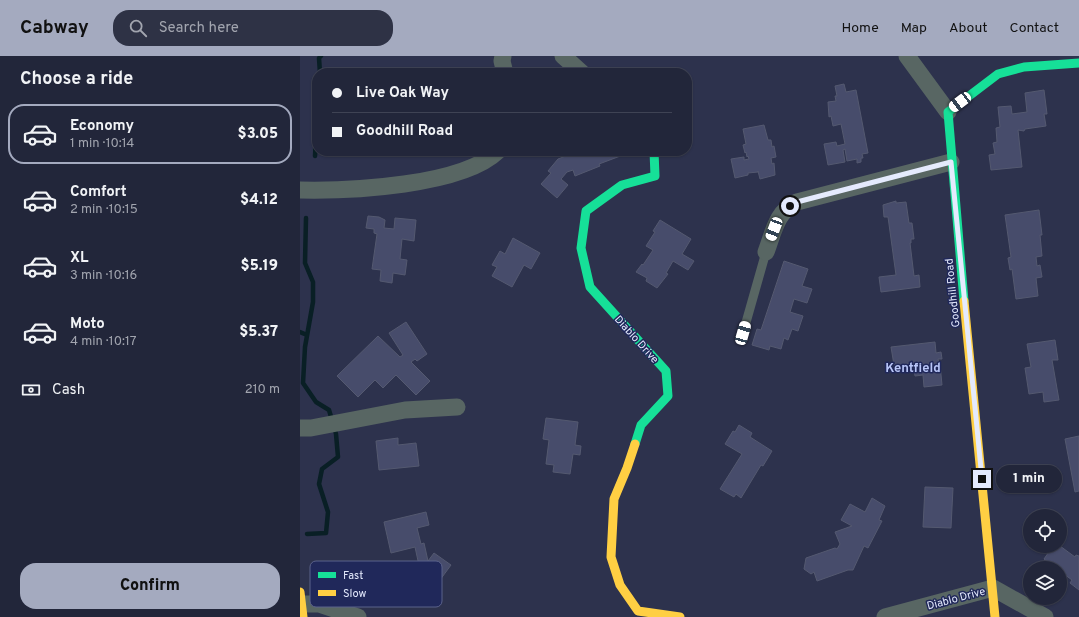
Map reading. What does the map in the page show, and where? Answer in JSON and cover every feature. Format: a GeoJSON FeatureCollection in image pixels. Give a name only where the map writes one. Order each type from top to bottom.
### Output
{"type":"FeatureCollection","features":[{"type":"Feature","properties":{"kind":"street"},"geometry":{"type":"LineString","coordinates":[[503,56],[502,61],[504,68]]}},
{"type":"Feature","properties":{"kind":"street"},"geometry":{"type":"LineString","coordinates":[[563,56],[576,68]]}},
{"type":"Feature","properties":{"kind":"street"},"geometry":{"type":"LineString","coordinates":[[907,56],[948,112],[998,74],[1008,70],[1024,67],[1079,63]]}},
{"type":"Feature","properties":{"kind":"street","name":"Goodhill Road"},"geometry":{"type":"LineString","coordinates":[[948,112],[951,162],[995,617]]}},
{"type":"Feature","properties":{"kind":"street"},"geometry":{"type":"LineString","coordinates":[[300,190],[325,190],[380,186],[430,179],[468,170],[492,156]]}},
{"type":"Feature","properties":{"kind":"street","name":"Diablo Drive"},"geometry":{"type":"LineString","coordinates":[[654,156],[655,176],[622,185],[586,211],[581,248],[590,287],[666,371],[667,377],[668,396],[641,425],[627,468],[614,499],[611,557],[620,585],[638,611],[680,617]]}},
{"type":"Feature","properties":{"kind":"street"},"geometry":{"type":"LineString","coordinates":[[766,252],[783,211],[797,202],[951,162]]}},
{"type":"Feature","properties":{"kind":"street"},"geometry":{"type":"LineString","coordinates":[[300,428],[311,428],[405,410],[457,407]]}},
{"type":"Feature","properties":{"kind":"street","name":"Diablo Drive"},"geometry":{"type":"LineString","coordinates":[[885,617],[993,588],[1045,617]]}},
{"type":"Feature","properties":{"kind":"street"},"geometry":{"type":"LineString","coordinates":[[328,607],[358,617]]}},
{"type":"Feature","properties":{"kind":"lane"},"geometry":{"type":"LineString","coordinates":[[743,333],[766,252]]}},
{"type":"Feature","properties":{"kind":"building"},"geometry":{"type":"Polygon","coordinates":[[[844,84],[846,92],[856,90],[868,153],[862,154],[863,158],[861,158],[861,162],[857,163],[857,159],[847,161],[845,149],[843,150],[845,162],[828,165],[824,144],[836,142],[837,146],[845,144],[841,124],[833,126],[831,116],[829,117],[828,102],[836,101],[835,96],[837,96],[835,86],[844,84]]]}},
{"type":"Feature","properties":{"kind":"building"},"geometry":{"type":"Polygon","coordinates":[[[1044,90],[1047,114],[1044,114],[1046,126],[1025,129],[1024,131],[1018,130],[1022,167],[991,170],[989,155],[995,154],[993,143],[997,142],[996,128],[1000,127],[998,107],[1011,106],[1012,114],[1027,112],[1025,93],[1044,90]]]}},
{"type":"Feature","properties":{"kind":"building"},"geometry":{"type":"Polygon","coordinates":[[[764,125],[768,140],[771,140],[772,147],[774,146],[776,157],[771,158],[772,164],[774,163],[775,175],[760,179],[758,171],[735,178],[731,159],[744,157],[744,160],[749,159],[746,152],[745,153],[743,145],[746,144],[743,129],[764,125]]]}},
{"type":"Feature","properties":{"kind":"building"},"geometry":{"type":"Polygon","coordinates":[[[566,156],[620,156],[599,164],[600,166],[575,176],[573,170],[567,172],[561,179],[568,185],[557,198],[541,184],[551,173],[548,171],[558,159],[566,156]]]}},
{"type":"Feature","properties":{"kind":"building"},"geometry":{"type":"Polygon","coordinates":[[[896,201],[896,203],[906,202],[909,223],[912,223],[914,239],[911,239],[910,243],[914,276],[919,275],[920,287],[881,292],[879,277],[896,275],[888,217],[884,217],[883,205],[896,201]]]}},
{"type":"Feature","properties":{"kind":"building"},"geometry":{"type":"Polygon","coordinates":[[[1039,210],[1042,235],[1040,235],[1042,256],[1036,257],[1037,266],[1040,265],[1042,277],[1036,278],[1038,296],[1016,299],[1012,269],[1010,270],[1008,258],[1011,257],[1005,215],[1039,210]]]}},
{"type":"Feature","properties":{"kind":"building"},"geometry":{"type":"Polygon","coordinates":[[[368,216],[379,217],[385,220],[384,228],[394,229],[395,218],[416,220],[414,241],[402,239],[400,259],[407,260],[405,275],[393,273],[392,283],[380,281],[381,270],[372,269],[377,234],[374,233],[374,229],[366,228],[368,216]]]}},
{"type":"Feature","properties":{"kind":"building"},"geometry":{"type":"Polygon","coordinates":[[[660,220],[691,239],[682,254],[694,261],[688,270],[673,261],[666,273],[668,274],[657,288],[646,281],[647,278],[636,272],[642,264],[643,265],[653,250],[646,246],[655,232],[653,231],[660,220]]]}},
{"type":"Feature","properties":{"kind":"building"},"geometry":{"type":"Polygon","coordinates":[[[513,238],[540,253],[531,269],[524,265],[512,287],[492,276],[497,267],[492,265],[500,251],[505,254],[513,238]]]}},
{"type":"Feature","properties":{"kind":"building"},"geometry":{"type":"Polygon","coordinates":[[[784,261],[808,269],[802,286],[812,289],[807,303],[794,299],[790,312],[803,316],[798,331],[792,329],[788,340],[784,338],[781,349],[770,346],[769,350],[752,345],[757,329],[761,330],[784,261]]]}},
{"type":"Feature","properties":{"kind":"building"},"geometry":{"type":"Polygon","coordinates":[[[406,322],[427,354],[417,361],[415,359],[411,362],[430,381],[416,395],[396,375],[383,388],[375,380],[358,397],[337,376],[378,336],[400,357],[403,355],[389,333],[406,322]]]}},
{"type":"Feature","properties":{"kind":"building"},"geometry":{"type":"Polygon","coordinates":[[[1055,340],[1058,360],[1052,360],[1059,400],[1044,402],[1043,392],[1029,394],[1025,368],[1031,367],[1027,344],[1055,340]]]}},
{"type":"Feature","properties":{"kind":"building"},"geometry":{"type":"Polygon","coordinates":[[[935,342],[936,353],[941,352],[942,359],[938,359],[940,364],[942,385],[924,387],[923,375],[915,376],[913,363],[894,365],[891,347],[935,342]]]}},
{"type":"Feature","properties":{"kind":"building"},"geometry":{"type":"Polygon","coordinates":[[[546,418],[578,422],[575,445],[581,446],[580,455],[573,454],[570,474],[553,472],[554,465],[546,464],[549,440],[543,439],[546,418]]]}},
{"type":"Feature","properties":{"kind":"building"},"geometry":{"type":"Polygon","coordinates":[[[739,425],[752,433],[750,437],[772,451],[763,466],[761,465],[741,498],[736,494],[734,497],[720,489],[742,454],[725,444],[733,431],[735,432],[739,425]]]}},
{"type":"Feature","properties":{"kind":"building"},"geometry":{"type":"Polygon","coordinates":[[[1079,436],[1079,491],[1075,492],[1065,439],[1079,436]]]}},
{"type":"Feature","properties":{"kind":"building"},"geometry":{"type":"Polygon","coordinates":[[[398,438],[398,445],[416,443],[419,466],[379,470],[376,441],[398,438]]]}},
{"type":"Feature","properties":{"kind":"building"},"geometry":{"type":"Polygon","coordinates":[[[925,487],[953,488],[951,528],[923,527],[925,487]]]}},
{"type":"Feature","properties":{"kind":"building"},"geometry":{"type":"Polygon","coordinates":[[[872,498],[885,506],[879,520],[882,521],[868,548],[864,546],[853,570],[848,570],[817,581],[814,572],[811,574],[804,569],[806,558],[835,548],[837,549],[840,544],[835,532],[852,526],[841,520],[850,504],[865,512],[872,498]]]}},
{"type":"Feature","properties":{"kind":"building"},"geometry":{"type":"Polygon","coordinates":[[[426,512],[429,525],[417,528],[421,544],[424,543],[428,561],[418,561],[415,547],[391,553],[384,522],[426,512]]]}},
{"type":"Feature","properties":{"kind":"building"},"geometry":{"type":"Polygon","coordinates":[[[1067,551],[1075,557],[1076,555],[1079,556],[1079,590],[1070,583],[1072,580],[1067,576],[1067,561],[1047,561],[1044,559],[1048,553],[1067,553],[1067,551]]]}},
{"type":"Feature","properties":{"kind":"building"},"geometry":{"type":"Polygon","coordinates":[[[434,553],[451,565],[442,577],[442,561],[428,561],[434,553]]]}},
{"type":"Feature","properties":{"kind":"waterway"},"geometry":{"type":"LineString","coordinates":[[320,68],[319,58],[321,56]]}},
{"type":"Feature","properties":{"kind":"waterway"},"geometry":{"type":"LineString","coordinates":[[306,218],[305,263],[313,282],[313,302],[305,347],[303,383],[316,402],[329,410],[332,420]]}},
{"type":"Feature","properties":{"kind":"waterway"},"geometry":{"type":"LineString","coordinates":[[300,332],[307,335]]}},
{"type":"Feature","properties":{"kind":"waterway"},"geometry":{"type":"LineString","coordinates":[[307,534],[326,533],[328,512],[319,484],[322,469],[338,457],[334,427]]}},
{"type":"Feature","properties":{"kind":"traffic: fast"},"geometry":{"type":"LineString","coordinates":[[964,301],[948,112],[998,74],[1024,67],[1079,63]]}},
{"type":"Feature","properties":{"kind":"traffic: fast"},"geometry":{"type":"LineString","coordinates":[[635,444],[641,425],[668,396],[666,371],[590,287],[581,248],[586,211],[622,185],[655,176],[654,156]]}},
{"type":"Feature","properties":{"kind":"traffic: slow"},"geometry":{"type":"LineString","coordinates":[[964,301],[995,617]]}},
{"type":"Feature","properties":{"kind":"traffic: slow"},"geometry":{"type":"LineString","coordinates":[[635,444],[614,499],[611,557],[620,585],[638,611],[680,617]]}},
{"type":"Feature","properties":{"kind":"traffic: slow"},"geometry":{"type":"LineString","coordinates":[[300,592],[303,617]]}},
{"type":"Feature","properties":{"kind":"district","name":"Kentfield"},"geometry":{"type":"Point","coordinates":[913,367]}},
{"type":"Feature","properties":{"kind":"route"},"geometry":{"type":"LineString","coordinates":[[790,206],[797,202],[951,162],[982,479]]}}]}
